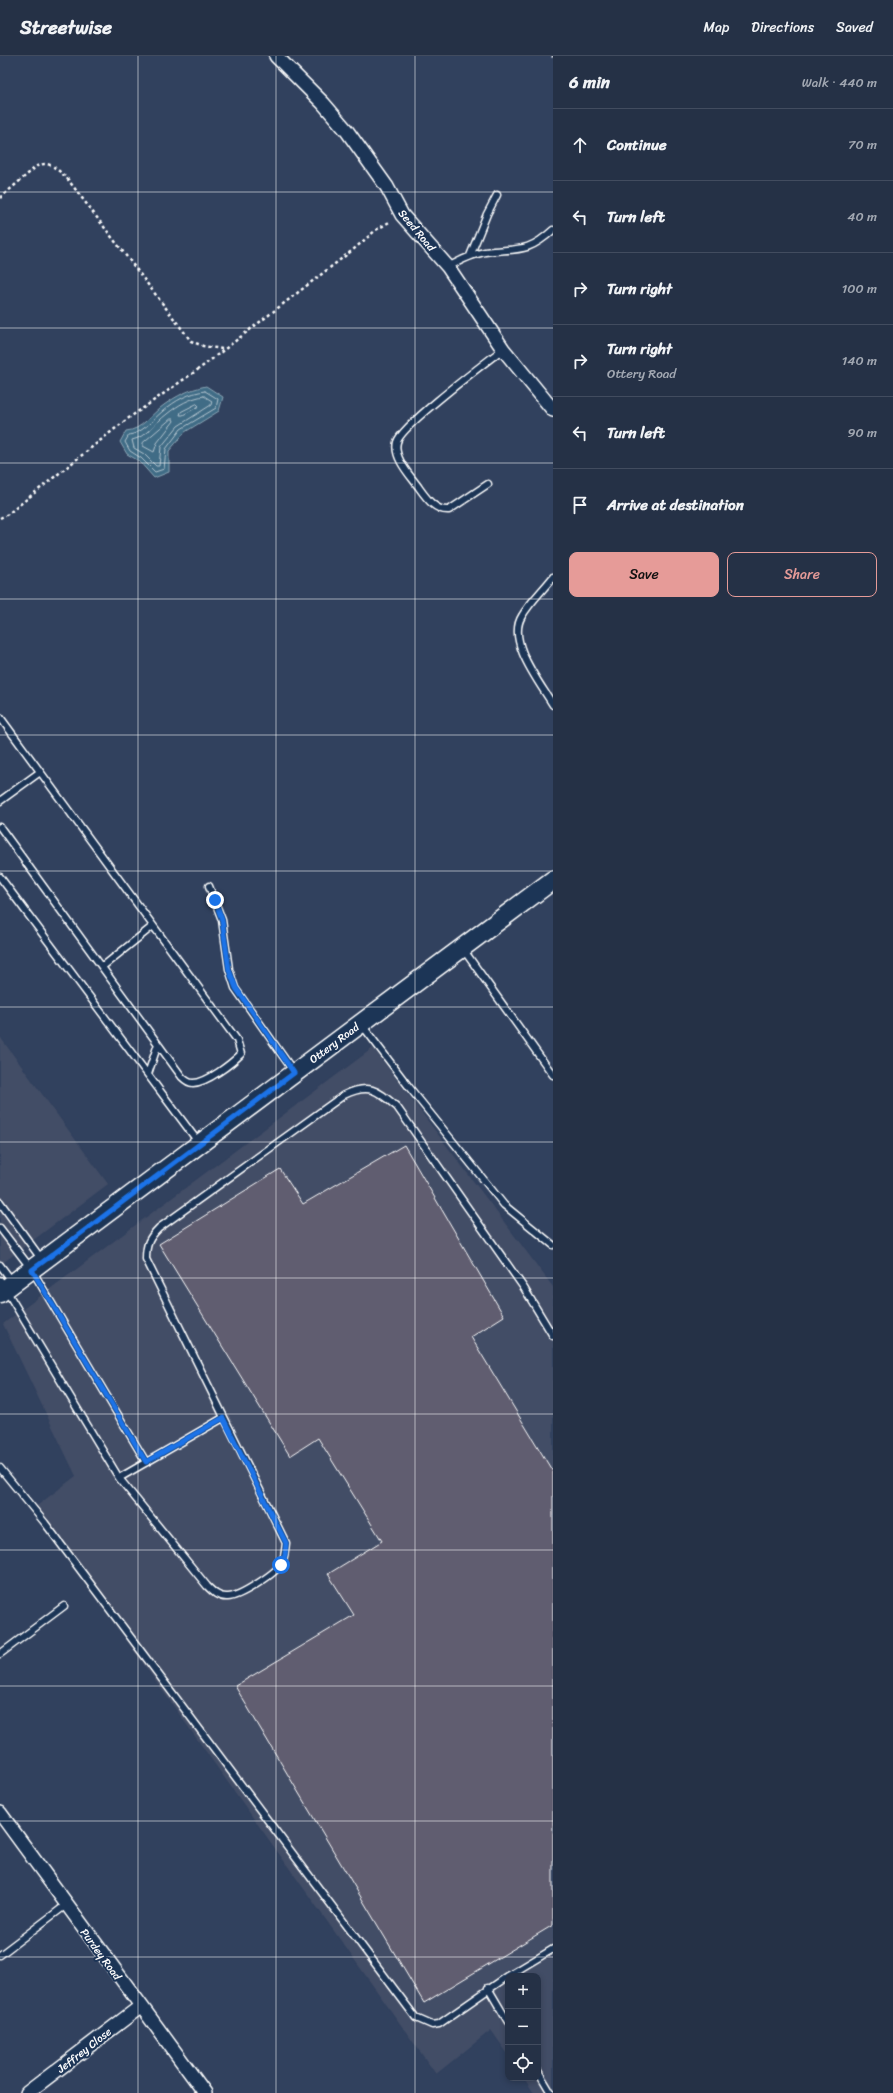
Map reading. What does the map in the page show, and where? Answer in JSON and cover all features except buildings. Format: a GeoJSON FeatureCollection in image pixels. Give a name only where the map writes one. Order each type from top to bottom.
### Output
{"type":"FeatureCollection","features":[{"type":"Feature","properties":{"kind":"street","name":"Seed Road"},"geometry":{"type":"LineString","coordinates":[[276,56],[323,103],[347,131],[387,187],[402,215],[448,267],[503,349],[553,410]]}},
{"type":"Feature","properties":{"kind":"street","name":"Ottery Road"},"geometry":{"type":"LineString","coordinates":[[5,1286],[37,1266],[553,880]]}},
{"type":"Feature","properties":{"kind":"street","name":"Purdey Road"},"geometry":{"type":"LineString","coordinates":[[0,1813],[140,2007],[205,2093]]}},
{"type":"Feature","properties":{"kind":"street","name":"Jeffrey Close"},"geometry":{"type":"LineString","coordinates":[[27,2093],[140,2007]]}},
{"type":"Feature","properties":{"kind":"lane"},"geometry":{"type":"LineString","coordinates":[[470,256],[487,214],[497,195]]}},
{"type":"Feature","properties":{"kind":"lane"},"geometry":{"type":"LineString","coordinates":[[448,267],[470,256],[484,252],[521,250],[534,245],[553,230]]}},
{"type":"Feature","properties":{"kind":"lane"},"geometry":{"type":"LineString","coordinates":[[488,484],[449,510],[436,507],[424,494],[402,462],[397,448],[398,440],[430,407],[503,349]]}},
{"type":"Feature","properties":{"kind":"lane"},"geometry":{"type":"LineString","coordinates":[[553,577],[522,616],[517,633],[522,652],[553,705]]}},
{"type":"Feature","properties":{"kind":"lane"},"geometry":{"type":"LineString","coordinates":[[0,717],[237,1040],[241,1054],[216,1073],[194,1083],[188,1082],[182,1077],[0,828]]}},
{"type":"Feature","properties":{"kind":"lane"},"geometry":{"type":"LineString","coordinates":[[0,801],[40,772]]}},
{"type":"Feature","properties":{"kind":"lane"},"geometry":{"type":"LineString","coordinates":[[0,877],[200,1144]]}},
{"type":"Feature","properties":{"kind":"lane"},"geometry":{"type":"LineString","coordinates":[[209,886],[222,920],[229,970],[236,988],[294,1073]]}},
{"type":"Feature","properties":{"kind":"lane"},"geometry":{"type":"LineString","coordinates":[[102,967],[153,926]]}},
{"type":"Feature","properties":{"kind":"lane"},"geometry":{"type":"LineString","coordinates":[[462,948],[553,1075]]}},
{"type":"Feature","properties":{"kind":"lane"},"geometry":{"type":"LineString","coordinates":[[361,1024],[409,1087],[504,1205],[553,1245]]}},
{"type":"Feature","properties":{"kind":"lane"},"geometry":{"type":"LineString","coordinates":[[148,1074],[158,1044]]}},
{"type":"Feature","properties":{"kind":"lane"},"geometry":{"type":"LineString","coordinates":[[0,1265],[5,1286],[119,1478],[214,1593],[222,1597],[238,1595],[273,1572],[281,1565],[285,1555],[286,1543],[223,1418],[146,1258],[146,1247],[150,1237],[159,1228],[344,1094],[358,1088],[368,1088],[380,1093],[397,1107],[524,1288],[553,1336]]}},
{"type":"Feature","properties":{"kind":"lane"},"geometry":{"type":"LineString","coordinates":[[0,1202],[146,1462]]}},
{"type":"Feature","properties":{"kind":"lane"},"geometry":{"type":"LineString","coordinates":[[0,1228],[37,1266]]}},
{"type":"Feature","properties":{"kind":"lane"},"geometry":{"type":"LineString","coordinates":[[119,1478],[223,1418]]}},
{"type":"Feature","properties":{"kind":"lane"},"geometry":{"type":"LineString","coordinates":[[0,1468],[45,1523],[416,2018],[432,2025],[439,2024],[488,1988],[505,1978]]}},
{"type":"Feature","properties":{"kind":"lane"},"geometry":{"type":"LineString","coordinates":[[0,1654],[64,1606]]}},
{"type":"Feature","properties":{"kind":"lane"},"geometry":{"type":"LineString","coordinates":[[0,1955],[66,1905]]}},
{"type":"Feature","properties":{"kind":"lane"},"geometry":{"type":"LineString","coordinates":[[513,1973],[553,1949]]}},
{"type":"Feature","properties":{"kind":"lane"},"geometry":{"type":"LineString","coordinates":[[488,1988],[505,2017]]}},
{"type":"Feature","properties":{"kind":"lane"},"geometry":{"type":"LineString","coordinates":[[541,2076],[551,2093]]}},
{"type":"Feature","properties":{"kind":"path"},"geometry":{"type":"LineString","coordinates":[[0,198],[37,166],[44,163],[52,164],[66,177],[191,341],[203,346],[222,349]]}},
{"type":"Feature","properties":{"kind":"path"},"geometry":{"type":"LineString","coordinates":[[0,518],[8,514],[126,420],[181,382],[354,249],[376,230],[402,215]]}},
{"type":"Feature","properties":{"kind":"shaded area"},"geometry":{"type":"Polygon","coordinates":[[[0,1037],[108,1184],[0,1265],[0,1037]]]}},
{"type":"Feature","properties":{"kind":"shaded area"},"geometry":{"type":"Polygon","coordinates":[[[373,1048],[553,1287],[553,2093],[534,2093],[526,2081],[541,2081],[541,1973],[505,1973],[505,2050],[491,2030],[436,2074],[33,1509],[76,1476],[3,1324],[373,1048]]]}},
{"type":"Feature","properties":{"kind":"water"},"geometry":{"type":"Polygon","coordinates":[[[206,386],[223,397],[219,411],[185,432],[169,451],[169,472],[154,478],[139,461],[127,454],[120,442],[126,431],[142,425],[169,401],[188,391],[206,386]]]}},
{"type":"Feature","properties":{"kind":"route"},"geometry":{"type":"LineString","coordinates":[[215,900],[222,920],[229,970],[236,988],[294,1073],[32,1270],[146,1462],[223,1418],[286,1543],[285,1555],[281,1565]]}}]}
